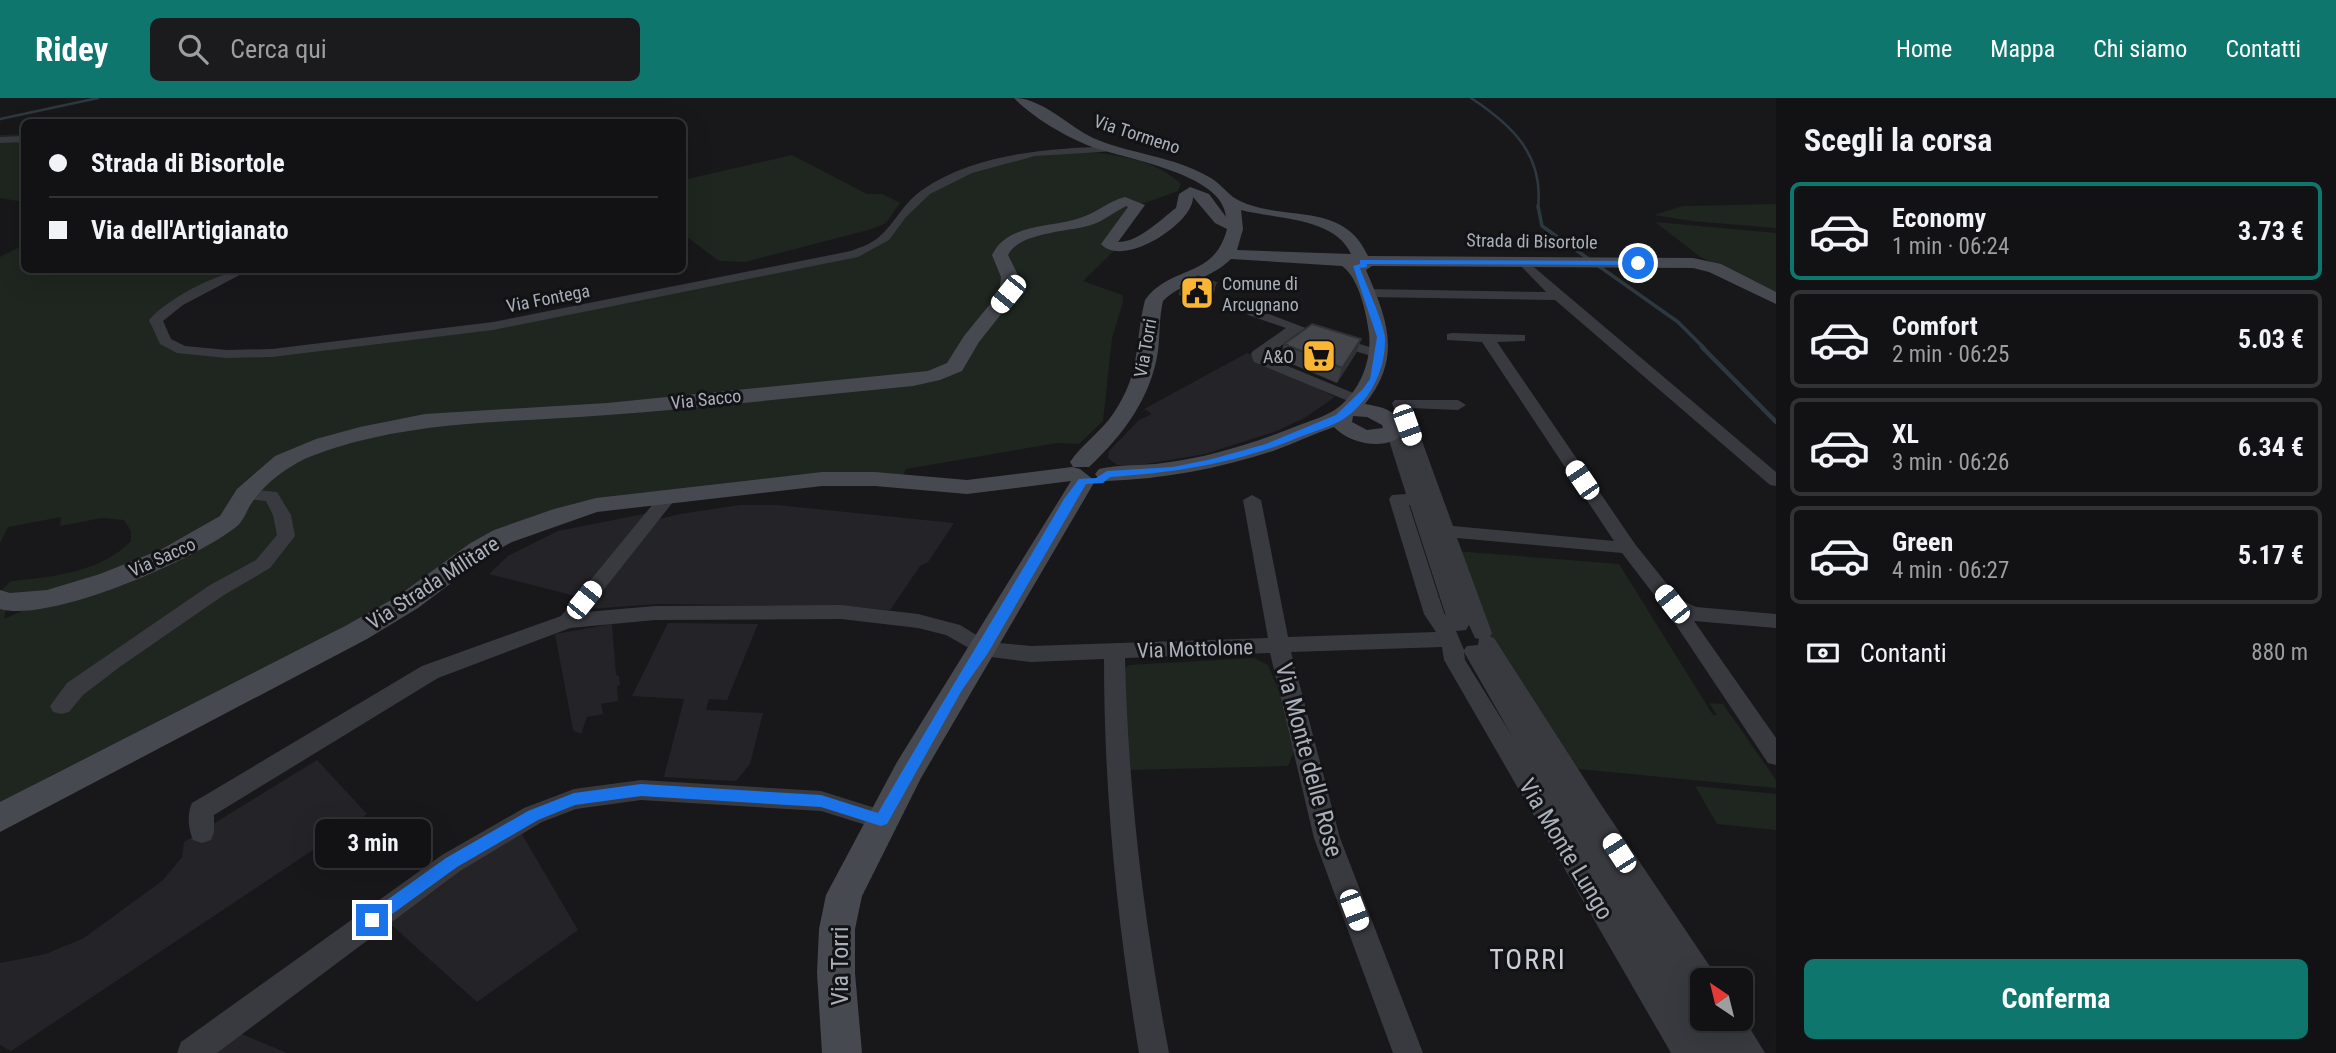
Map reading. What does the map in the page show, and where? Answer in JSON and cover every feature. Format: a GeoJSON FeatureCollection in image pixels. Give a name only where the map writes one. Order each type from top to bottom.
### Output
{"type":"FeatureCollection","features":[{"type":"Feature","properties":{"kind":"street","name":"Via Tormeno"},"geometry":{"type":"LineString","coordinates":[[1020,98],[1084,138],[1181,168],[1233,212]]}},
{"type":"Feature","properties":{"kind":"street"},"geometry":{"type":"LineString","coordinates":[[0,140],[21,139]]}},
{"type":"Feature","properties":{"kind":"street","name":"Via Fontega"},"geometry":{"type":"LineString","coordinates":[[237,273],[178,302],[156,320],[166,341],[182,351],[272,354],[552,316],[854,254],[886,238],[909,208],[926,192],[968,171],[1035,153],[1113,149]]}},
{"type":"Feature","properties":{"kind":"street","name":"Via Sacco"},"geometry":{"type":"LineString","coordinates":[[0,599],[8,602],[48,599],[109,580],[171,555],[229,521],[245,494],[283,461],[324,444],[415,422],[607,409],[933,376],[955,367],[971,340],[1008,294],[1010,277],[1000,250],[1014,239],[1086,221],[1128,201],[1137,205],[1109,244],[1125,249],[1133,247],[1181,211],[1189,191],[1204,197],[1220,221],[1233,212]]}},
{"type":"Feature","properties":{"kind":"street"},"geometry":{"type":"LineString","coordinates":[[1226,254],[1233,212],[1252,209],[1324,224],[1351,239],[1360,257],[1355,262],[1381,337],[1374,379],[1391,425]]}},
{"type":"Feature","properties":{"kind":"street","name":"Strada di Bisortole"},"geometry":{"type":"LineString","coordinates":[[1226,254],[1355,262],[1702,264],[1776,299]]}},
{"type":"Feature","properties":{"kind":"street","name":"Via Torri"},"geometry":{"type":"LineString","coordinates":[[842,1053],[836,973],[837,929],[844,895],[881,820],[957,687],[983,649],[1070,499],[1134,399],[1148,353],[1154,300],[1167,288],[1226,254]]}},
{"type":"Feature","properties":{"kind":"street"},"geometry":{"type":"LineString","coordinates":[[1523,262],[1558,296],[1776,481]]}},
{"type":"Feature","properties":{"kind":"street"},"geometry":{"type":"LineString","coordinates":[[1367,293],[1558,296]]}},
{"type":"Feature","properties":{"kind":"street"},"geometry":{"type":"LineString","coordinates":[[1253,312],[1378,354]]}},
{"type":"Feature","properties":{"kind":"street"},"geometry":{"type":"LineString","coordinates":[[1296,328],[1258,354],[1259,359],[1348,409],[1372,411],[1391,425]]}},
{"type":"Feature","properties":{"kind":"street"},"geometry":{"type":"LineString","coordinates":[[1452,337],[1520,338]]}},
{"type":"Feature","properties":{"kind":"street"},"geometry":{"type":"LineString","coordinates":[[1487,338],[1628,548],[1672,604],[1693,614],[1776,621]]}},
{"type":"Feature","properties":{"kind":"street"},"geometry":{"type":"LineString","coordinates":[[1374,379],[1348,409],[1342,424],[1385,445],[1403,460]]}},
{"type":"Feature","properties":{"kind":"street","name":"Via Monte Lungo"},"geometry":{"type":"LineString","coordinates":[[1458,405],[1400,403],[1447,531],[1464,638],[1455,660],[1688,1053]]}},
{"type":"Feature","properties":{"kind":"street"},"geometry":{"type":"LineString","coordinates":[[1086,473],[1173,470],[1213,462],[1270,446],[1308,431],[1348,409]]}},
{"type":"Feature","properties":{"kind":"street"},"geometry":{"type":"LineString","coordinates":[[1308,431],[1335,430],[1384,436],[1391,425]]}},
{"type":"Feature","properties":{"kind":"street","name":"Via Monte Lungo"},"geometry":{"type":"LineString","coordinates":[[1391,425],[1403,460],[1406,499],[1434,614],[1464,638],[1591,810],[1694,968]]}},
{"type":"Feature","properties":{"kind":"street","name":"Via Strada Militare"},"geometry":{"type":"LineString","coordinates":[[0,818],[357,632],[408,602],[478,550],[503,536],[563,514],[596,505],[835,478],[967,487],[1086,473]]}},
{"type":"Feature","properties":{"kind":"street"},"geometry":{"type":"LineString","coordinates":[[61,706],[75,689],[114,661],[217,590],[263,564],[286,537],[285,524],[278,504],[271,496],[245,494]]}},
{"type":"Feature","properties":{"kind":"street"},"geometry":{"type":"LineString","coordinates":[[568,621],[668,498]]}},
{"type":"Feature","properties":{"kind":"street","name":"Via Monte Lungo"},"geometry":{"type":"LineString","coordinates":[[1406,499],[1425,528],[1464,638],[1717,1053]]}},
{"type":"Feature","properties":{"kind":"street","name":"Via Monte delle Rose"},"geometry":{"type":"LineString","coordinates":[[1252,500],[1279,646],[1327,838],[1408,1053]]}},
{"type":"Feature","properties":{"kind":"street"},"geometry":{"type":"LineString","coordinates":[[1425,528],[1628,548]]}},
{"type":"Feature","properties":{"kind":"street"},"geometry":{"type":"LineString","coordinates":[[1683,610],[1681,617],[1773,747]]}},
{"type":"Feature","properties":{"kind":"street"},"geometry":{"type":"LineString","coordinates":[[202,832],[201,810],[430,672],[568,621],[656,612],[841,612],[918,621],[953,630],[983,649]]}},
{"type":"Feature","properties":{"kind":"street","name":"Via Mottolone"},"geometry":{"type":"LineString","coordinates":[[983,649],[1031,654],[1464,638]]}},
{"type":"Feature","properties":{"kind":"street"},"geometry":{"type":"LineString","coordinates":[[1114,652],[1114,708],[1131,917],[1154,1053]]}},
{"type":"Feature","properties":{"kind":"street"},"geometry":{"type":"LineString","coordinates":[[192,1053],[451,863],[533,815],[574,799],[641,790],[821,801],[881,820]]}},
{"type":"Feature","properties":{"kind":"street"},"geometry":{"type":"LineString","coordinates":[[1736,1031],[1750,1053]]}},
{"type":"Feature","properties":{"kind":"shaded area"},"geometry":{"type":"Polygon","coordinates":[[[21,134],[21,202],[0,198],[0,135],[21,134]]]}},
{"type":"Feature","properties":{"kind":"shaded area"},"geometry":{"type":"Polygon","coordinates":[[[1092,152],[1128,158],[1151,165],[1181,184],[1178,191],[1145,203],[1137,203],[1109,243],[1117,248],[1083,281],[1122,295],[1123,302],[1112,338],[1103,421],[1079,444],[1057,443],[906,469],[902,477],[842,475],[639,493],[575,503],[486,538],[350,628],[52,775],[0,805],[0,607],[6,609],[4,619],[45,600],[0,592],[11,581],[60,575],[106,560],[131,541],[131,531],[124,520],[102,518],[60,526],[61,517],[8,527],[0,543],[0,257],[21,246],[21,273],[237,273],[167,310],[157,328],[182,350],[272,353],[552,316],[874,246],[902,215],[939,184],[1019,155],[1092,152]]]}},
{"type":"Feature","properties":{"kind":"shaded area"},"geometry":{"type":"Polygon","coordinates":[[[792,155],[867,194],[882,194],[900,203],[886,223],[872,229],[745,262],[719,261],[686,236],[686,179],[792,155]]]}},
{"type":"Feature","properties":{"kind":"shaded area"},"geometry":{"type":"Polygon","coordinates":[[[1776,204],[1776,228],[1654,215],[1683,206],[1776,204]]]}},
{"type":"Feature","properties":{"kind":"shaded area"},"geometry":{"type":"Polygon","coordinates":[[[1655,222],[1776,233],[1776,298],[1699,256],[1655,222]]]}},
{"type":"Feature","properties":{"kind":"shaded area"},"geometry":{"type":"Polygon","coordinates":[[[1247,353],[1335,397],[1306,417],[1277,431],[1205,454],[1133,466],[1117,465],[1108,458],[1109,451],[1139,420],[1152,414],[1144,409],[1247,353]]]}},
{"type":"Feature","properties":{"kind":"shaded area"},"geometry":{"type":"Polygon","coordinates":[[[740,505],[777,505],[954,523],[928,562],[920,566],[890,610],[844,606],[658,604],[574,610],[579,597],[489,574],[508,556],[558,531],[649,513],[648,522],[740,505]]]}},
{"type":"Feature","properties":{"kind":"shaded area"},"geometry":{"type":"Polygon","coordinates":[[[1456,551],[1619,564],[1713,715],[1717,715],[1709,703],[1723,704],[1776,780],[1776,788],[1568,768],[1490,640],[1456,551]]]}},
{"type":"Feature","properties":{"kind":"shaded area"},"geometry":{"type":"Polygon","coordinates":[[[668,623],[758,624],[727,700],[709,699],[706,710],[763,713],[750,764],[736,781],[664,777],[684,699],[632,696],[668,623]]]}},
{"type":"Feature","properties":{"kind":"shaded area"},"geometry":{"type":"Polygon","coordinates":[[[612,624],[616,675],[619,676],[620,685],[617,686],[618,701],[601,704],[603,714],[587,717],[581,734],[573,730],[555,634],[612,624]]]}},
{"type":"Feature","properties":{"kind":"shaded area"},"geometry":{"type":"Polygon","coordinates":[[[1254,658],[1268,665],[1278,689],[1294,752],[1288,766],[1126,770],[1125,669],[1129,665],[1254,658]]]}},
{"type":"Feature","properties":{"kind":"shaded area"},"geometry":{"type":"Polygon","coordinates":[[[317,760],[367,814],[11,1051],[0,1045],[0,963],[46,954],[84,938],[162,881],[182,857],[184,842],[317,760]]]}},
{"type":"Feature","properties":{"kind":"shaded area"},"geometry":{"type":"Polygon","coordinates":[[[1695,786],[1776,794],[1776,830],[1717,824],[1695,786]]]}},
{"type":"Feature","properties":{"kind":"shaded area"},"geometry":{"type":"Polygon","coordinates":[[[520,831],[578,930],[477,1002],[385,919],[520,831]]]}},
{"type":"Feature","properties":{"kind":"shaded area"},"geometry":{"type":"Polygon","coordinates":[[[232,1030],[287,1053],[201,1053],[232,1030]]]}},
{"type":"Feature","properties":{"kind":"building"},"geometry":{"type":"Polygon","coordinates":[[[1198,276],[1216,283],[1201,293],[1181,286],[1198,276]]]}},
{"type":"Feature","properties":{"kind":"building"},"geometry":{"type":"Polygon","coordinates":[[[1312,324],[1361,339],[1342,368],[1284,344],[1312,324]]]}},
{"type":"Feature","properties":{"kind":"waterway"},"geometry":{"type":"LineString","coordinates":[[0,119],[98,98]]}},
{"type":"Feature","properties":{"kind":"waterway"},"geometry":{"type":"LineString","coordinates":[[1471,98],[1500,119],[1522,143],[1536,172],[1538,206]]}},
{"type":"Feature","properties":{"kind":"waterway"},"geometry":{"type":"LineString","coordinates":[[1538,206],[1542,226],[1678,322],[1704,348]]}},
{"type":"Feature","properties":{"kind":"waterway"},"geometry":{"type":"LineString","coordinates":[[1702,347],[1776,422]]}},
{"type":"Feature","properties":{"kind":"place","name":"Comune di Arcugnano"},"geometry":{"type":"Point","coordinates":[1197,293]}},
{"type":"Feature","properties":{"kind":"place","name":"A&O"},"geometry":{"type":"Point","coordinates":[1319,356]}},
{"type":"Feature","properties":{"kind":"district","name":"TORRI"},"geometry":{"type":"Point","coordinates":[1528,959]}},
{"type":"Feature","properties":{"kind":"route"},"geometry":{"type":"LineString","coordinates":[[372,920],[451,863],[533,815],[574,799],[641,790],[821,801],[881,820],[957,687],[983,649],[1083,481],[1099,481],[1107,474],[1173,470],[1270,446],[1335,420],[1367,391],[1374,379],[1381,337],[1356,266],[1364,265],[1362,261],[1638,263]]}}]}
